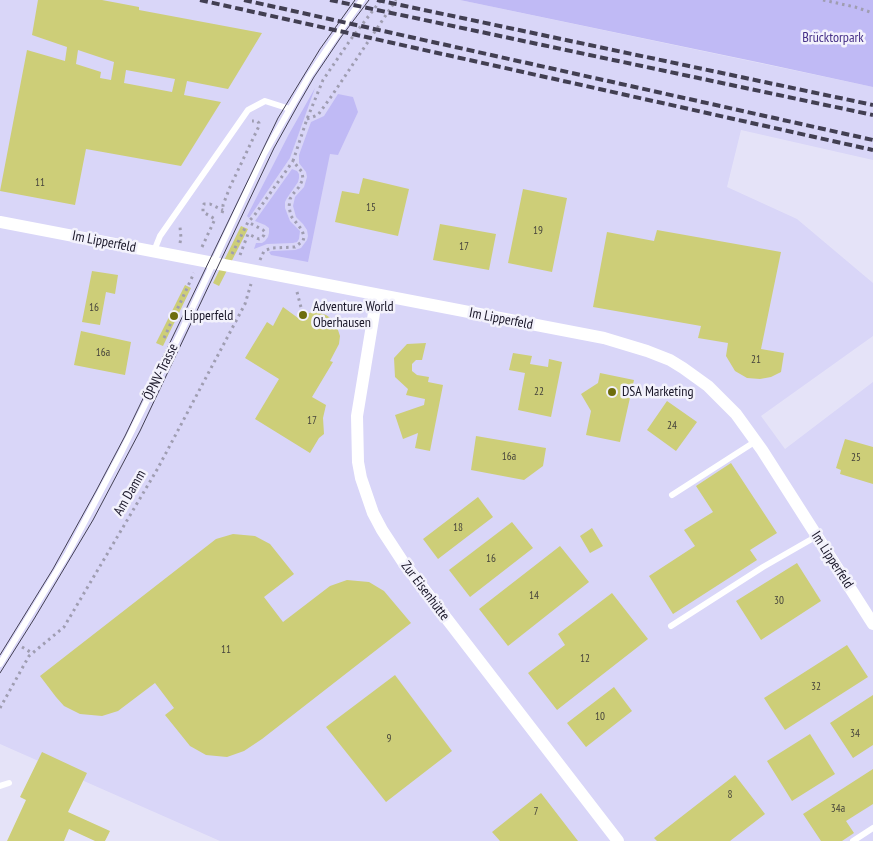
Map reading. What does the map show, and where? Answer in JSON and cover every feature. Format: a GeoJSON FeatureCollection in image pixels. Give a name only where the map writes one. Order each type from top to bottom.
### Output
{"type":"FeatureCollection","features":[{"type":"Feature","properties":{"kind":"street","name":"Im Lipperfeld"},"geometry":{"type":"LineString","coordinates":[[0,222],[604,338],[670,360],[708,386],[736,414],[756,441],[873,624]]}},
{"type":"Feature","properties":{"kind":"street","name":"Zur Eisenhütte"},"geometry":{"type":"LineString","coordinates":[[377,294],[356,416],[360,470],[373,513],[403,562],[618,841]]}},
{"type":"Feature","properties":{"kind":"lane","name":"ÖPNV-Trasse"},"geometry":{"type":"LineString","coordinates":[[0,664],[72,544],[122,451],[170,355],[264,154],[309,76],[362,0]]}},
{"type":"Feature","properties":{"kind":"lane"},"geometry":{"type":"LineString","coordinates":[[154,252],[160,236],[248,110],[265,101],[290,109]]}},
{"type":"Feature","properties":{"kind":"lane"},"geometry":{"type":"LineString","coordinates":[[672,494],[756,441]]}},
{"type":"Feature","properties":{"kind":"lane"},"geometry":{"type":"LineString","coordinates":[[671,626],[763,567],[816,536]]}},
{"type":"Feature","properties":{"kind":"lane"},"geometry":{"type":"LineString","coordinates":[[0,786],[9,783]]}},
{"type":"Feature","properties":{"kind":"lane"},"geometry":{"type":"LineString","coordinates":[[853,841],[873,828]]}},
{"type":"Feature","properties":{"kind":"path"},"geometry":{"type":"LineString","coordinates":[[235,267],[248,234],[259,239],[264,236],[263,230],[248,222],[293,161],[323,80],[381,0]]}},
{"type":"Feature","properties":{"kind":"path"},"geometry":{"type":"LineString","coordinates":[[307,120],[318,115],[396,0]]}},
{"type":"Feature","properties":{"kind":"path"},"geometry":{"type":"LineString","coordinates":[[822,0],[856,7],[873,13]]}},
{"type":"Feature","properties":{"kind":"path"},"geometry":{"type":"LineString","coordinates":[[162,341],[223,210],[230,187],[259,126],[257,121],[250,122]]}},
{"type":"Feature","properties":{"kind":"path","name":"Am Damm"},"geometry":{"type":"LineString","coordinates":[[0,708],[28,656],[64,627],[153,476],[244,304],[264,251],[272,248],[295,247],[303,240],[302,230],[291,216],[289,207],[290,199],[303,179],[302,172],[293,161]]}},
{"type":"Feature","properties":{"kind":"path"},"geometry":{"type":"LineString","coordinates":[[198,261],[215,219],[203,212],[203,206],[204,204],[210,204],[223,210]]}},
{"type":"Feature","properties":{"kind":"path"},"geometry":{"type":"LineString","coordinates":[[178,256],[181,238],[180,228],[183,221]]}},
{"type":"Feature","properties":{"kind":"path"},"geometry":{"type":"LineString","coordinates":[[294,279],[303,315]]}},
{"type":"Feature","properties":{"kind":"path"},"geometry":{"type":"LineString","coordinates":[[18,645],[32,653]]}},
{"type":"Feature","properties":{"kind":"shaded area"},"geometry":{"type":"Polygon","coordinates":[[[0,0],[460,0],[873,87],[873,160],[741,130],[727,187],[797,219],[873,283],[873,336],[761,416],[785,449],[873,382],[873,841],[220,841],[0,744],[0,0]]]}},
{"type":"Feature","properties":{"kind":"green space","name":"Brücktorpark"},"geometry":{"type":"Polygon","coordinates":[[[460,0],[873,0],[873,87],[762,63],[460,0]]]}},
{"type":"Feature","properties":{"kind":"green space"},"geometry":{"type":"Polygon","coordinates":[[[315,88],[290,158],[249,218],[247,216],[315,88]]]}},
{"type":"Feature","properties":{"kind":"green space"},"geometry":{"type":"Polygon","coordinates":[[[338,94],[353,97],[358,112],[338,155],[330,154],[308,262],[271,255],[269,252],[272,251],[301,248],[307,240],[307,230],[296,217],[293,206],[295,197],[304,187],[307,177],[306,172],[299,163],[299,155],[311,122],[324,116],[338,94]]]}},
{"type":"Feature","properties":{"kind":"green space"},"geometry":{"type":"Polygon","coordinates":[[[292,169],[297,171],[299,178],[285,202],[285,208],[290,221],[300,231],[299,239],[293,243],[267,244],[254,249],[256,243],[265,241],[269,233],[269,228],[255,221],[292,169]]]}},
{"type":"Feature","properties":{"kind":"building"},"geometry":{"type":"Polygon","coordinates":[[[38,0],[102,0],[139,7],[139,10],[262,33],[228,89],[187,81],[184,95],[221,102],[181,166],[86,149],[75,205],[0,191],[27,50],[65,61],[67,47],[32,35],[38,0]],[[78,50],[76,64],[101,72],[100,78],[111,80],[114,62],[78,50]],[[126,70],[124,83],[172,92],[175,79],[126,70]]]}},
{"type":"Feature","properties":{"kind":"building"},"geometry":{"type":"Polygon","coordinates":[[[363,178],[409,189],[398,236],[335,222],[342,191],[359,194],[363,178]]]}},
{"type":"Feature","properties":{"kind":"building"},"geometry":{"type":"Polygon","coordinates":[[[523,189],[567,198],[552,272],[508,263],[523,189]]]}},
{"type":"Feature","properties":{"kind":"building"},"geometry":{"type":"Polygon","coordinates":[[[440,224],[496,234],[489,270],[433,260],[440,224]]]}},
{"type":"Feature","properties":{"kind":"building","name":"Lipperfeld"},"geometry":{"type":"Polygon","coordinates":[[[241,226],[248,229],[219,286],[213,283],[241,226]]]}},
{"type":"Feature","properties":{"kind":"building"},"geometry":{"type":"Polygon","coordinates":[[[657,230],[781,252],[761,349],[784,353],[781,372],[771,377],[760,379],[747,378],[735,371],[726,356],[728,343],[698,338],[701,326],[593,307],[607,232],[654,241],[657,230]]]}},
{"type":"Feature","properties":{"kind":"building"},"geometry":{"type":"Polygon","coordinates":[[[92,271],[118,275],[115,294],[106,292],[100,325],[82,322],[92,271]]]}},
{"type":"Feature","properties":{"kind":"building","name":"Lipperfeld"},"geometry":{"type":"Polygon","coordinates":[[[185,285],[191,288],[163,346],[156,343],[185,285]]]}},
{"type":"Feature","properties":{"kind":"building"},"geometry":{"type":"Polygon","coordinates":[[[283,307],[298,318],[313,312],[326,315],[336,324],[340,336],[339,344],[330,361],[333,362],[312,397],[326,405],[323,418],[324,434],[319,438],[310,453],[255,419],[279,379],[245,358],[267,322],[273,326],[283,307]]]}},
{"type":"Feature","properties":{"kind":"building"},"geometry":{"type":"Polygon","coordinates":[[[81,331],[131,342],[125,375],[74,365],[81,331]]]}},
{"type":"Feature","properties":{"kind":"building"},"geometry":{"type":"Polygon","coordinates":[[[426,343],[422,360],[416,360],[412,364],[412,371],[417,375],[429,377],[428,382],[443,385],[430,451],[415,448],[418,433],[403,439],[395,415],[424,405],[425,399],[406,395],[408,389],[395,377],[394,358],[407,344],[426,343]]]}},
{"type":"Feature","properties":{"kind":"building"},"geometry":{"type":"Polygon","coordinates":[[[513,353],[532,356],[530,364],[548,367],[549,359],[562,362],[551,417],[518,410],[525,373],[509,370],[513,353]]]}},
{"type":"Feature","properties":{"kind":"building"},"geometry":{"type":"Polygon","coordinates":[[[600,373],[634,380],[620,442],[586,435],[591,411],[581,394],[598,383],[600,373]]]}},
{"type":"Feature","properties":{"kind":"building"},"geometry":{"type":"Polygon","coordinates":[[[667,401],[697,422],[676,451],[647,430],[667,401]]]}},
{"type":"Feature","properties":{"kind":"building"},"geometry":{"type":"Polygon","coordinates":[[[476,436],[546,448],[543,466],[524,480],[471,470],[476,436]]]}},
{"type":"Feature","properties":{"kind":"building"},"geometry":{"type":"Polygon","coordinates":[[[845,439],[873,447],[873,484],[840,474],[841,470],[836,468],[845,439]]]}},
{"type":"Feature","properties":{"kind":"building"},"geometry":{"type":"Polygon","coordinates":[[[731,463],[777,533],[750,550],[757,560],[673,614],[649,576],[695,546],[684,530],[713,512],[696,486],[731,463]]]}},
{"type":"Feature","properties":{"kind":"building"},"geometry":{"type":"Polygon","coordinates":[[[478,497],[493,517],[438,559],[423,539],[478,497]]]}},
{"type":"Feature","properties":{"kind":"building"},"geometry":{"type":"Polygon","coordinates":[[[512,522],[533,548],[470,597],[449,570],[512,522]]]}},
{"type":"Feature","properties":{"kind":"building"},"geometry":{"type":"Polygon","coordinates":[[[592,528],[603,546],[590,553],[580,536],[592,528]]]}},
{"type":"Feature","properties":{"kind":"building"},"geometry":{"type":"Polygon","coordinates":[[[233,534],[255,536],[270,544],[294,574],[264,597],[283,622],[330,586],[347,580],[369,582],[384,591],[411,623],[262,739],[244,751],[227,757],[206,755],[190,746],[165,715],[174,708],[155,683],[118,711],[102,716],[80,714],[64,706],[40,676],[216,539],[233,534]]]}},
{"type":"Feature","properties":{"kind":"building"},"geometry":{"type":"Polygon","coordinates":[[[560,546],[589,582],[508,646],[479,609],[560,546]]]}},
{"type":"Feature","properties":{"kind":"building"},"geometry":{"type":"Polygon","coordinates":[[[797,563],[821,601],[761,640],[736,601],[797,563]]]}},
{"type":"Feature","properties":{"kind":"building"},"geometry":{"type":"Polygon","coordinates":[[[612,593],[648,639],[557,710],[528,673],[565,645],[558,634],[612,593]]]}},
{"type":"Feature","properties":{"kind":"building"},"geometry":{"type":"Polygon","coordinates":[[[847,645],[868,677],[785,730],[764,698],[847,645]]]}},
{"type":"Feature","properties":{"kind":"building"},"geometry":{"type":"Polygon","coordinates":[[[395,675],[452,751],[386,802],[326,727],[395,675]]]}},
{"type":"Feature","properties":{"kind":"building"},"geometry":{"type":"Polygon","coordinates":[[[614,687],[632,711],[586,747],[567,723],[614,687]]]}},
{"type":"Feature","properties":{"kind":"building"},"geometry":{"type":"Polygon","coordinates":[[[873,695],[873,745],[853,758],[830,723],[873,695]]]}},
{"type":"Feature","properties":{"kind":"building"},"geometry":{"type":"Polygon","coordinates":[[[810,734],[835,774],[792,801],[767,761],[810,734]]]}},
{"type":"Feature","properties":{"kind":"building"},"geometry":{"type":"Polygon","coordinates":[[[42,752],[87,773],[68,812],[110,831],[105,841],[95,841],[69,829],[64,841],[7,841],[26,800],[20,797],[42,752]]]}},
{"type":"Feature","properties":{"kind":"building"},"geometry":{"type":"Polygon","coordinates":[[[873,769],[873,804],[846,821],[854,833],[842,841],[821,841],[803,814],[873,769]]]}},
{"type":"Feature","properties":{"kind":"building"},"geometry":{"type":"Polygon","coordinates":[[[735,775],[765,814],[730,841],[657,841],[654,838],[735,775]]]}},
{"type":"Feature","properties":{"kind":"building"},"geometry":{"type":"Polygon","coordinates":[[[541,793],[578,841],[500,841],[492,832],[541,793]]]}},
{"type":"Feature","properties":{"kind":"tram line"},"geometry":{"type":"LineString","coordinates":[[0,655],[53,569],[125,436],[278,118],[320,49],[355,0]]}},
{"type":"Feature","properties":{"kind":"tram line"},"geometry":{"type":"LineString","coordinates":[[0,673],[93,520],[140,431],[274,148],[314,77],[369,0]]}},
{"type":"Feature","properties":{"kind":"railway"},"geometry":{"type":"LineString","coordinates":[[200,0],[873,150]]}},
{"type":"Feature","properties":{"kind":"railway"},"geometry":{"type":"LineString","coordinates":[[244,0],[873,140]]}},
{"type":"Feature","properties":{"kind":"railway"},"geometry":{"type":"LineString","coordinates":[[330,0],[873,115]]}},
{"type":"Feature","properties":{"kind":"railway"},"geometry":{"type":"LineString","coordinates":[[377,0],[873,105]]}},
{"type":"Feature","properties":{"kind":"place","name":"Adventure World Oberhausen"},"geometry":{"type":"Point","coordinates":[303,315]}},
{"type":"Feature","properties":{"kind":"place","name":"Lipperfeld"},"geometry":{"type":"Point","coordinates":[174,316]}},
{"type":"Feature","properties":{"kind":"place","name":"DSA Marketing"},"geometry":{"type":"Point","coordinates":[612,392]}}]}
